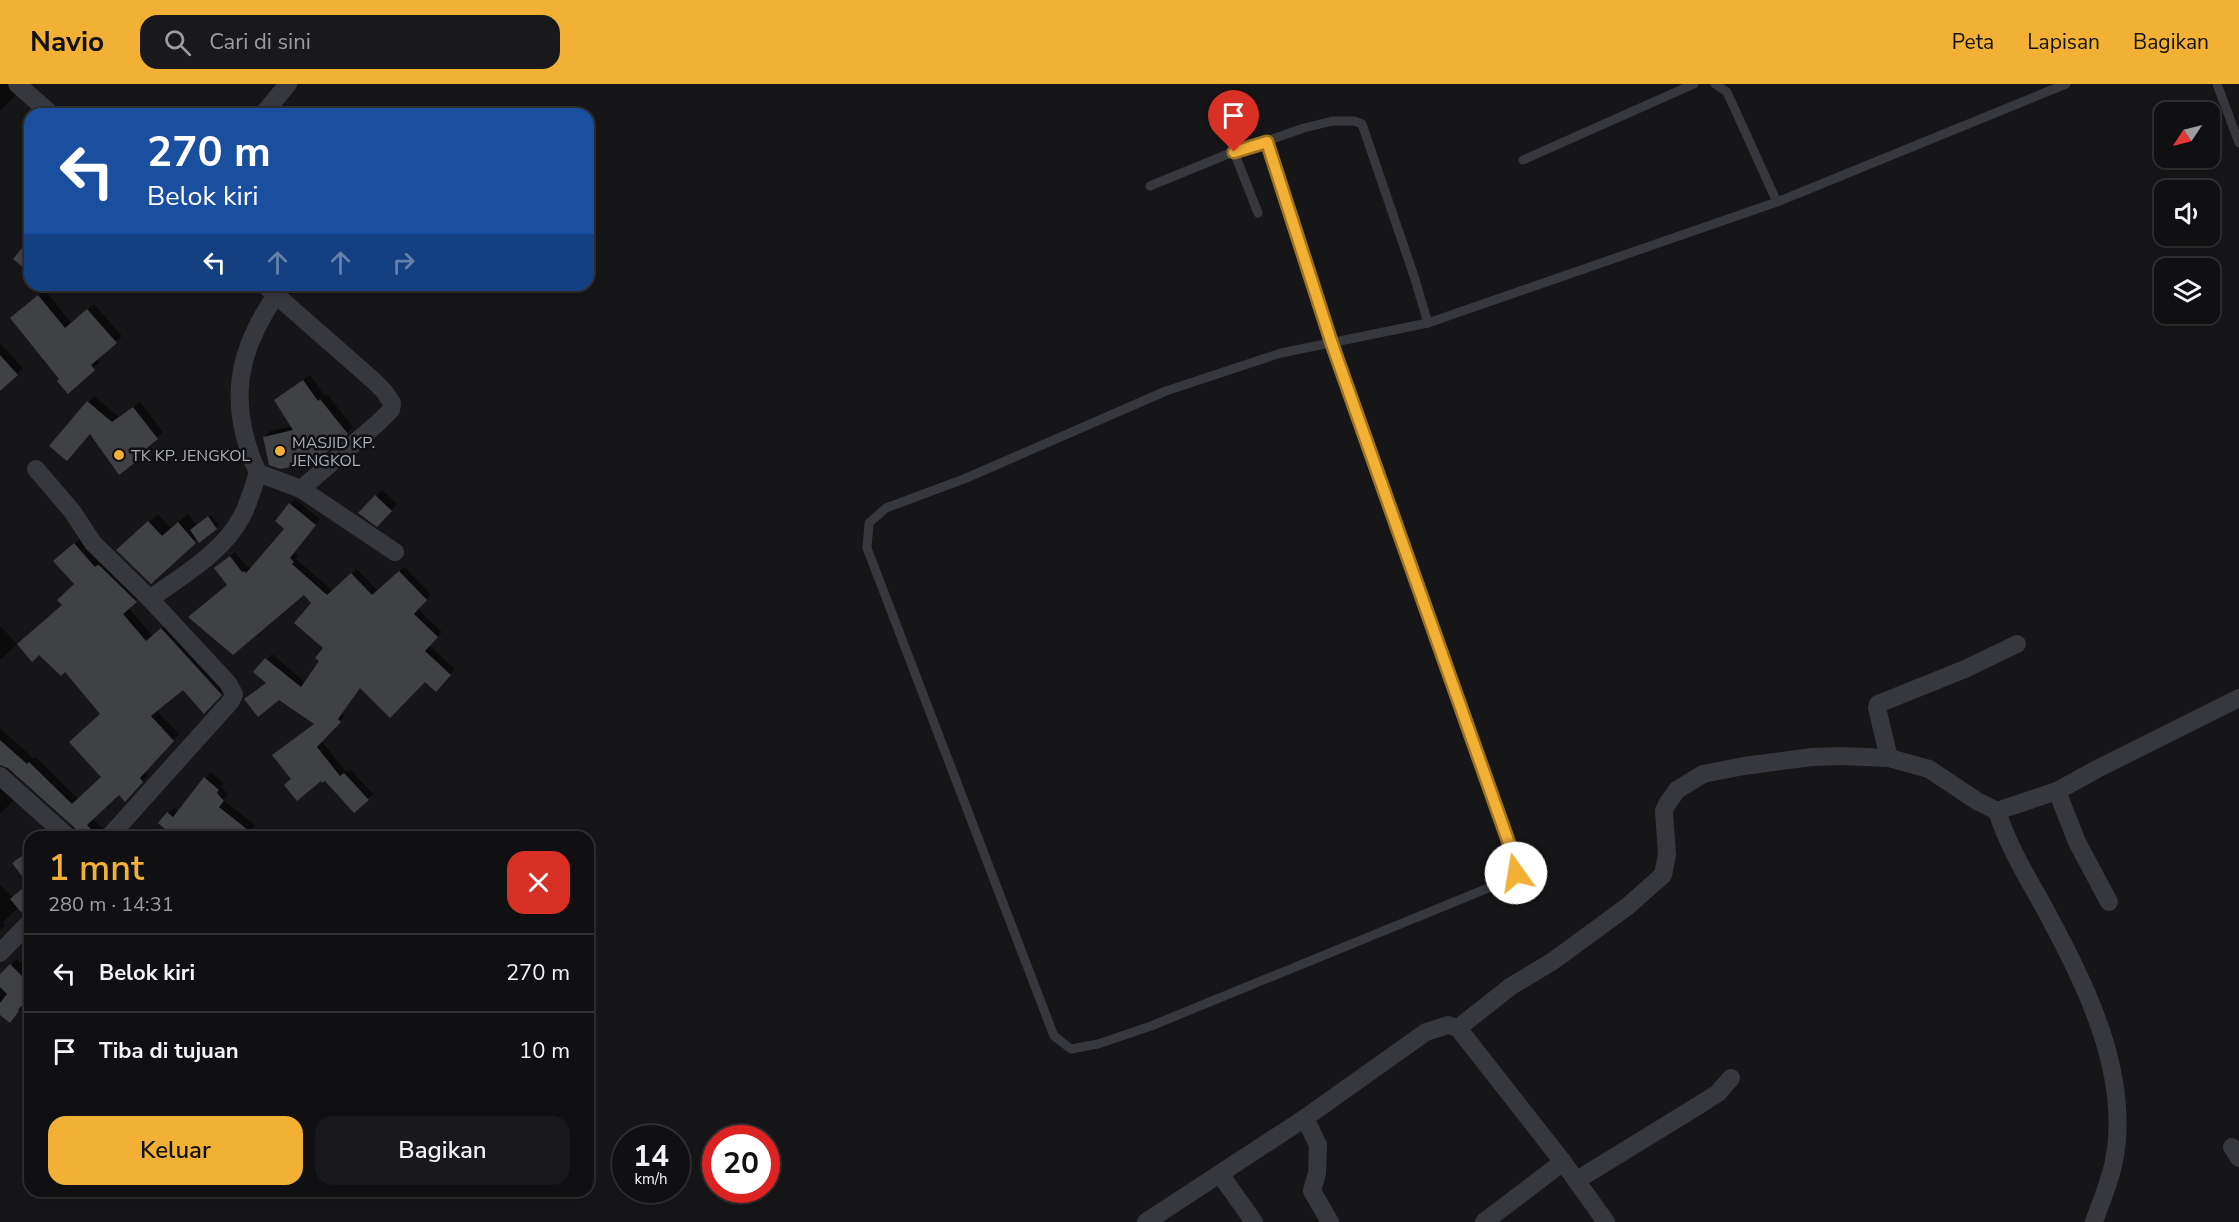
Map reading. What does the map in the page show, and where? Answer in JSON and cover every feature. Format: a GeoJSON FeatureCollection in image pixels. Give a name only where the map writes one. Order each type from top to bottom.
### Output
{"type":"FeatureCollection","features":[{"type":"Feature","properties":{"kind":"street"},"geometry":{"type":"LineString","coordinates":[[17,84],[44,108]]}},
{"type":"Feature","properties":{"kind":"street"},"geometry":{"type":"LineString","coordinates":[[268,108],[288,84]]}},
{"type":"Feature","properties":{"kind":"street"},"geometry":{"type":"LineString","coordinates":[[150,599],[211,554],[242,518],[258,473],[248,451],[241,424],[239,399],[243,358],[264,313],[268,291]]}},
{"type":"Feature","properties":{"kind":"street"},"geometry":{"type":"LineString","coordinates":[[272,291],[374,381],[392,403],[391,410],[379,422],[301,489]]}},
{"type":"Feature","properties":{"kind":"street"},"geometry":{"type":"LineString","coordinates":[[36,469],[72,512],[93,543],[150,599],[228,683],[234,694],[231,701],[114,831]]}},
{"type":"Feature","properties":{"kind":"street"},"geometry":{"type":"LineString","coordinates":[[258,473],[301,489],[395,552]]}},
{"type":"Feature","properties":{"kind":"street"},"geometry":{"type":"LineString","coordinates":[[1889,759],[1878,704],[1965,669],[2017,644]]}},
{"type":"Feature","properties":{"kind":"street"},"geometry":{"type":"LineString","coordinates":[[1458,1028],[1510,987],[1553,961],[1628,906],[1663,875],[1667,855],[1664,811],[1677,790],[1702,774],[1812,756],[1889,759],[1929,769],[1977,801],[1997,811],[2057,791],[2239,698]]}},
{"type":"Feature","properties":{"kind":"street"},"geometry":{"type":"LineString","coordinates":[[0,776],[61,831]]}},
{"type":"Feature","properties":{"kind":"street"},"geometry":{"type":"LineString","coordinates":[[2057,791],[2077,842],[2109,902]]}},
{"type":"Feature","properties":{"kind":"street"},"geometry":{"type":"LineString","coordinates":[[1997,811],[2005,837],[2073,961],[2091,1005],[2112,1070],[2118,1117],[2114,1162],[2094,1222]]}},
{"type":"Feature","properties":{"kind":"street"},"geometry":{"type":"LineString","coordinates":[[0,953],[24,928]]}},
{"type":"Feature","properties":{"kind":"street"},"geometry":{"type":"LineString","coordinates":[[1146,1222],[1305,1118],[1426,1032],[1448,1025],[1458,1028],[1577,1180],[1606,1222]]}},
{"type":"Feature","properties":{"kind":"street"},"geometry":{"type":"LineString","coordinates":[[1577,1180],[1718,1093],[1731,1078]]}},
{"type":"Feature","properties":{"kind":"street"},"geometry":{"type":"LineString","coordinates":[[1305,1118],[1318,1146],[1317,1173],[1312,1191],[1330,1222]]}},
{"type":"Feature","properties":{"kind":"street"},"geometry":{"type":"LineString","coordinates":[[1484,1222],[1563,1162]]}},
{"type":"Feature","properties":{"kind":"street"},"geometry":{"type":"LineString","coordinates":[[1220,1174],[1254,1222]]}},
{"type":"Feature","properties":{"kind":"lane"},"geometry":{"type":"LineString","coordinates":[[1523,160],[1694,84]]}},
{"type":"Feature","properties":{"kind":"lane"},"geometry":{"type":"LineString","coordinates":[[1715,84],[1727,92],[1777,202]]}},
{"type":"Feature","properties":{"kind":"lane"},"geometry":{"type":"LineString","coordinates":[[1267,142],[1332,344],[1516,863],[1516,873],[1498,884],[1151,1026],[1098,1044],[1071,1049],[1054,1036],[1049,1024],[867,549],[869,523],[886,508],[964,479],[1166,391],[1281,353],[1332,344],[1428,323],[1777,202],[2066,84]]}},
{"type":"Feature","properties":{"kind":"lane"},"geometry":{"type":"LineString","coordinates":[[2217,84],[2239,142]]}},
{"type":"Feature","properties":{"kind":"lane"},"geometry":{"type":"LineString","coordinates":[[1150,186],[1234,152],[1304,128],[1334,121],[1354,121],[1362,124],[1428,323]]}},
{"type":"Feature","properties":{"kind":"lane"},"geometry":{"type":"LineString","coordinates":[[1234,152],[1258,213]]}},
{"type":"Feature","properties":{"kind":"building"},"geometry":{"type":"Polygon","coordinates":[[[24,245],[24,268],[13,259],[24,245]]]}},
{"type":"Feature","properties":{"kind":"building"},"geometry":{"type":"Polygon","coordinates":[[[38,295],[65,328],[87,309],[117,343],[91,365],[95,370],[68,394],[57,381],[59,379],[10,318],[38,295]]]}},
{"type":"Feature","properties":{"kind":"building"},"geometry":{"type":"Polygon","coordinates":[[[0,355],[18,375],[0,391],[0,355]]]}},
{"type":"Feature","properties":{"kind":"building"},"geometry":{"type":"Polygon","coordinates":[[[303,380],[318,401],[320,399],[348,434],[316,462],[280,469],[269,465],[263,437],[293,430],[274,400],[303,380]]]}},
{"type":"Feature","properties":{"kind":"building"},"geometry":{"type":"Polygon","coordinates":[[[87,401],[112,422],[133,407],[158,439],[134,458],[137,461],[119,475],[90,434],[67,461],[49,446],[87,401]]]}},
{"type":"Feature","properties":{"kind":"building"},"geometry":{"type":"Polygon","coordinates":[[[375,495],[392,511],[377,527],[358,513],[375,495]]]}},
{"type":"Feature","properties":{"kind":"building"},"geometry":{"type":"Polygon","coordinates":[[[289,503],[316,525],[290,558],[294,562],[292,564],[327,595],[351,573],[372,595],[399,571],[427,600],[414,614],[438,637],[425,651],[451,675],[436,692],[425,682],[390,718],[360,688],[338,719],[341,722],[317,747],[340,776],[344,773],[369,800],[354,813],[325,781],[322,783],[321,781],[297,801],[284,785],[291,779],[272,755],[314,724],[279,700],[258,717],[244,699],[266,683],[253,672],[265,658],[301,687],[319,661],[315,658],[323,648],[294,623],[311,603],[304,595],[233,655],[188,617],[227,585],[214,568],[230,556],[242,572],[246,573],[284,529],[275,521],[289,503]]]}},
{"type":"Feature","properties":{"kind":"building"},"geometry":{"type":"Polygon","coordinates":[[[208,516],[217,529],[199,543],[190,530],[208,516]]]}},
{"type":"Feature","properties":{"kind":"building"},"geometry":{"type":"Polygon","coordinates":[[[148,521],[162,536],[178,522],[196,543],[151,584],[116,550],[148,521]]]}},
{"type":"Feature","properties":{"kind":"building"},"geometry":{"type":"Polygon","coordinates":[[[74,543],[95,567],[100,566],[137,602],[123,614],[146,641],[161,628],[222,695],[204,714],[183,690],[151,716],[174,741],[140,778],[143,782],[125,802],[119,795],[87,825],[92,831],[77,831],[8,768],[0,765],[0,740],[27,764],[29,762],[72,804],[101,777],[69,742],[100,714],[65,672],[61,676],[39,655],[32,662],[17,644],[62,605],[57,600],[74,584],[53,561],[74,543]]]}},
{"type":"Feature","properties":{"kind":"building"},"geometry":{"type":"Polygon","coordinates":[[[204,777],[219,790],[217,793],[224,801],[219,807],[249,831],[167,831],[158,823],[167,812],[173,817],[204,777]]]}},
{"type":"Feature","properties":{"kind":"building"},"geometry":{"type":"Polygon","coordinates":[[[24,854],[24,879],[12,863],[24,854]]]}},
{"type":"Feature","properties":{"kind":"building"},"geometry":{"type":"Polygon","coordinates":[[[24,887],[24,909],[21,912],[10,899],[24,887]]]}},
{"type":"Feature","properties":{"kind":"building"},"geometry":{"type":"Polygon","coordinates":[[[10,964],[24,978],[24,1004],[10,1023],[0,1015],[0,1003],[7,994],[0,987],[0,974],[10,964]]]}},
{"type":"Feature","properties":{"kind":"place","name":"MASJID KP. JENGKOL"},"geometry":{"type":"Point","coordinates":[280,451]}},
{"type":"Feature","properties":{"kind":"place","name":"TK KP. JENGKOL"},"geometry":{"type":"Point","coordinates":[119,455]}},
{"type":"Feature","properties":{"kind":"route"},"geometry":{"type":"LineString","coordinates":[[1234,152],[1267,142],[1332,344],[1516,863],[1516,873]]}}]}
